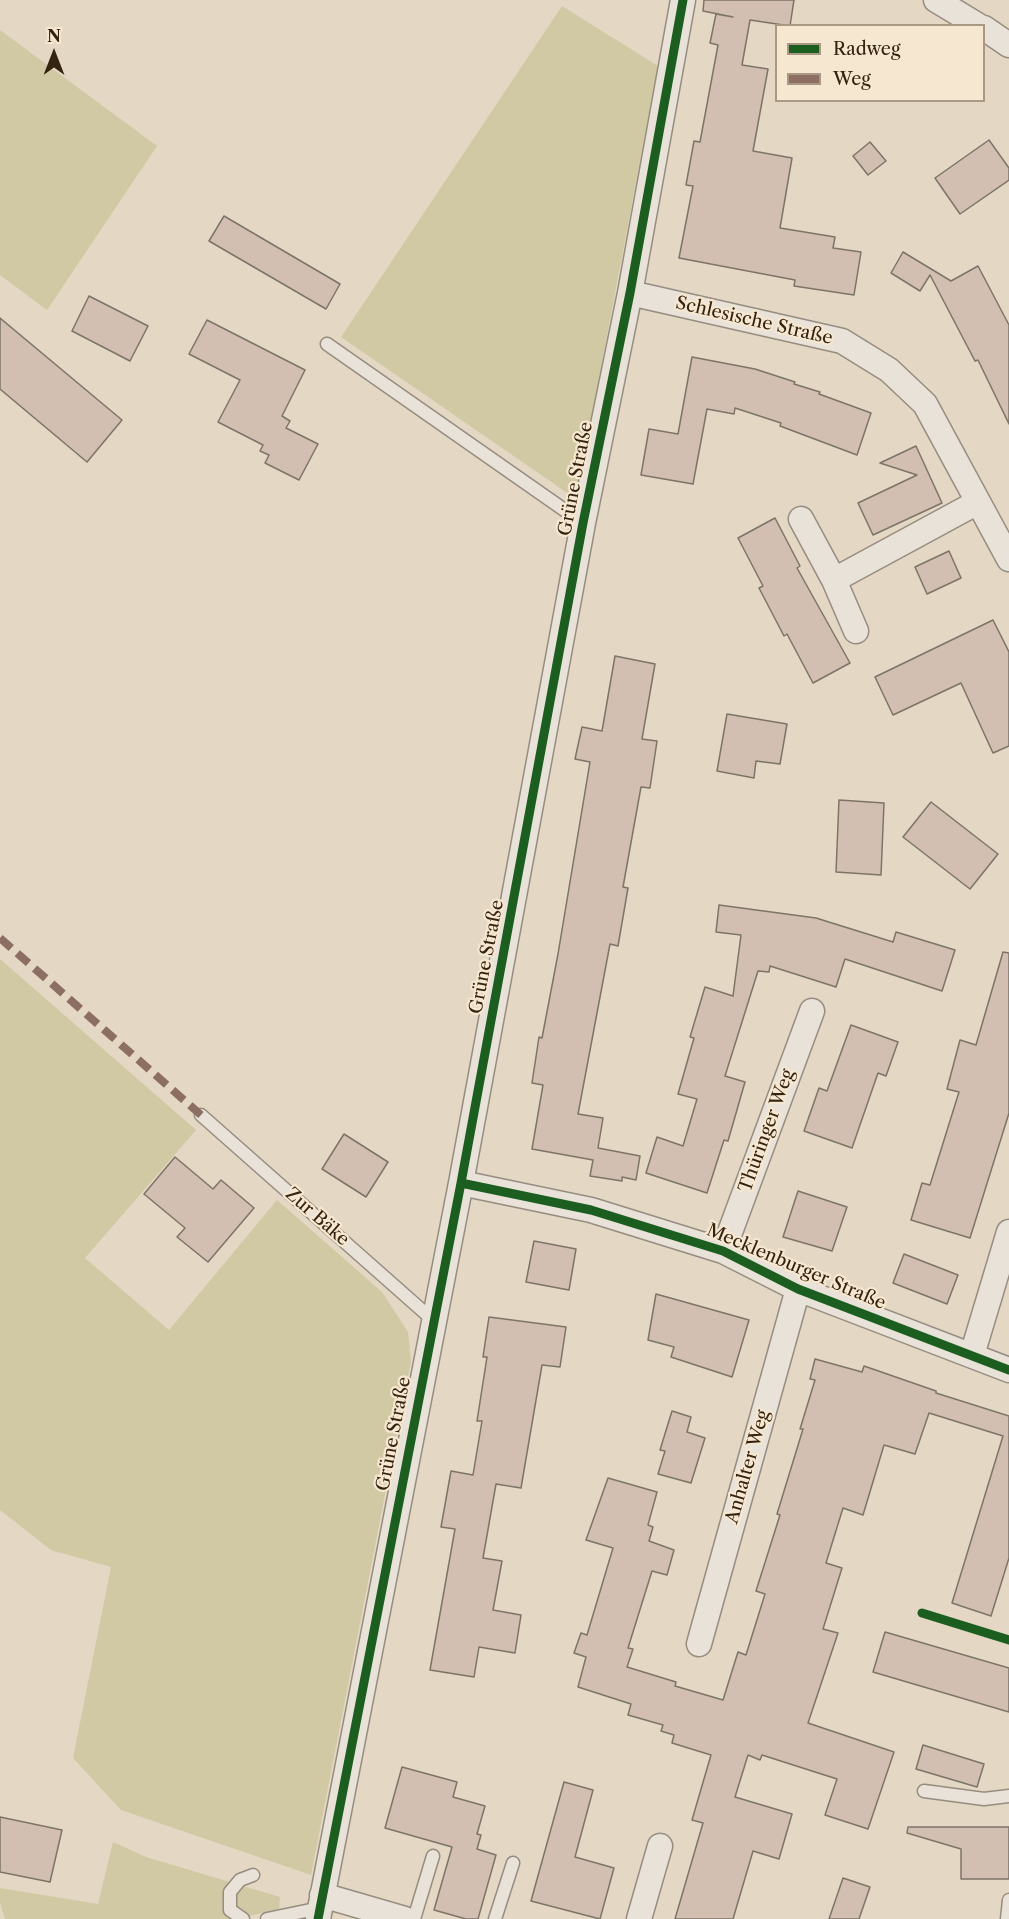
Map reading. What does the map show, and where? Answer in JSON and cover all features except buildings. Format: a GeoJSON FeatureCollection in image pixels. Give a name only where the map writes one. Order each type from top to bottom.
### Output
{"type":"FeatureCollection","features":[{"type":"Feature","properties":{"kind":"street","name":"Grüne Straße"},"geometry":{"type":"LineString","coordinates":[[320,1907],[461,1183],[584,524],[630,293],[683,0]]}},
{"type":"Feature","properties":{"kind":"street"},"geometry":{"type":"LineString","coordinates":[[936,0],[976,24]]}},
{"type":"Feature","properties":{"kind":"street"},"geometry":{"type":"LineString","coordinates":[[985,29],[1009,45]]}},
{"type":"Feature","properties":{"kind":"street","name":"Schlesische Straße"},"geometry":{"type":"LineString","coordinates":[[630,293],[842,341],[889,369],[926,404],[1009,559]]}},
{"type":"Feature","properties":{"kind":"street"},"geometry":{"type":"LineString","coordinates":[[834,580],[978,502]]}},
{"type":"Feature","properties":{"kind":"street"},"geometry":{"type":"LineString","coordinates":[[801,519],[834,580],[856,631]]}},
{"type":"Feature","properties":{"kind":"street","name":"Thüringer Weg"},"geometry":{"type":"LineString","coordinates":[[723,1251],[812,1011]]}},
{"type":"Feature","properties":{"kind":"street","name":"Mecklenburger Straße"},"geometry":{"type":"LineString","coordinates":[[461,1183],[591,1210],[723,1251],[798,1289],[1009,1370]]}},
{"type":"Feature","properties":{"kind":"street"},"geometry":{"type":"LineString","coordinates":[[972,1355],[1009,1232]]}},
{"type":"Feature","properties":{"kind":"street","name":"Anhalter Weg"},"geometry":{"type":"LineString","coordinates":[[699,1644],[798,1289]]}},
{"type":"Feature","properties":{"kind":"street"},"geometry":{"type":"LineString","coordinates":[[639,1919],[660,1846]]}},
{"type":"Feature","properties":{"kind":"street"},"geometry":{"type":"LineString","coordinates":[[320,1907],[405,1919]]}},
{"type":"Feature","properties":{"kind":"lane"},"geometry":{"type":"LineString","coordinates":[[327,344],[584,524]]}},
{"type":"Feature","properties":{"kind":"lane","name":"Zur Bäke"},"geometry":{"type":"LineString","coordinates":[[201,1115],[433,1320]]}},
{"type":"Feature","properties":{"kind":"lane"},"geometry":{"type":"LineString","coordinates":[[924,1791],[984,1799],[1009,1796]]}},
{"type":"Feature","properties":{"kind":"lane"},"geometry":{"type":"LineString","coordinates":[[414,1919],[433,1856]]}},
{"type":"Feature","properties":{"kind":"lane"},"geometry":{"type":"LineString","coordinates":[[495,1919],[513,1863]]}},
{"type":"Feature","properties":{"kind":"lane"},"geometry":{"type":"LineString","coordinates":[[243,1919],[230,1910],[230,1892],[240,1880],[253,1875]]}},
{"type":"Feature","properties":{"kind":"lane"},"geometry":{"type":"LineString","coordinates":[[1007,1919],[1009,1900]]}},
{"type":"Feature","properties":{"kind":"lane"},"geometry":{"type":"LineString","coordinates":[[267,1919],[320,1907]]}},
{"type":"Feature","properties":{"kind":"shaded area"},"geometry":{"type":"Polygon","coordinates":[[[562,6],[658,66],[576,499],[341,337],[562,6]]]}},
{"type":"Feature","properties":{"kind":"shaded area"},"geometry":{"type":"Polygon","coordinates":[[[0,30],[157,146],[47,310],[0,275],[0,30]]]}},
{"type":"Feature","properties":{"kind":"shaded area"},"geometry":{"type":"Polygon","coordinates":[[[0,959],[196,1130],[85,1258],[169,1330],[277,1200],[382,1292],[408,1332],[411,1361],[311,1875],[121,1810],[73,1758],[111,1567],[51,1550],[0,1510],[0,959]]]}},
{"type":"Feature","properties":{"kind":"shaded area"},"geometry":{"type":"Polygon","coordinates":[[[113,1842],[146,1857],[280,1897],[279,1909],[237,1919],[5,1919],[0,1903],[0,1888],[98,1904],[113,1842]]]}},
{"type":"Feature","properties":{"kind":"marked path"},"geometry":{"type":"LineString","coordinates":[[0,938],[201,1115]]}},
{"type":"Feature","properties":{"kind":"cycle path"},"geometry":{"type":"LineString","coordinates":[[318,1919],[461,1183],[583,523],[630,293],[683,0]]}},
{"type":"Feature","properties":{"kind":"cycle path"},"geometry":{"type":"LineString","coordinates":[[461,1183],[591,1210],[723,1251],[798,1289],[1009,1370]]}},
{"type":"Feature","properties":{"kind":"cycle path"},"geometry":{"type":"LineString","coordinates":[[922,1613],[1009,1640]]}}]}
